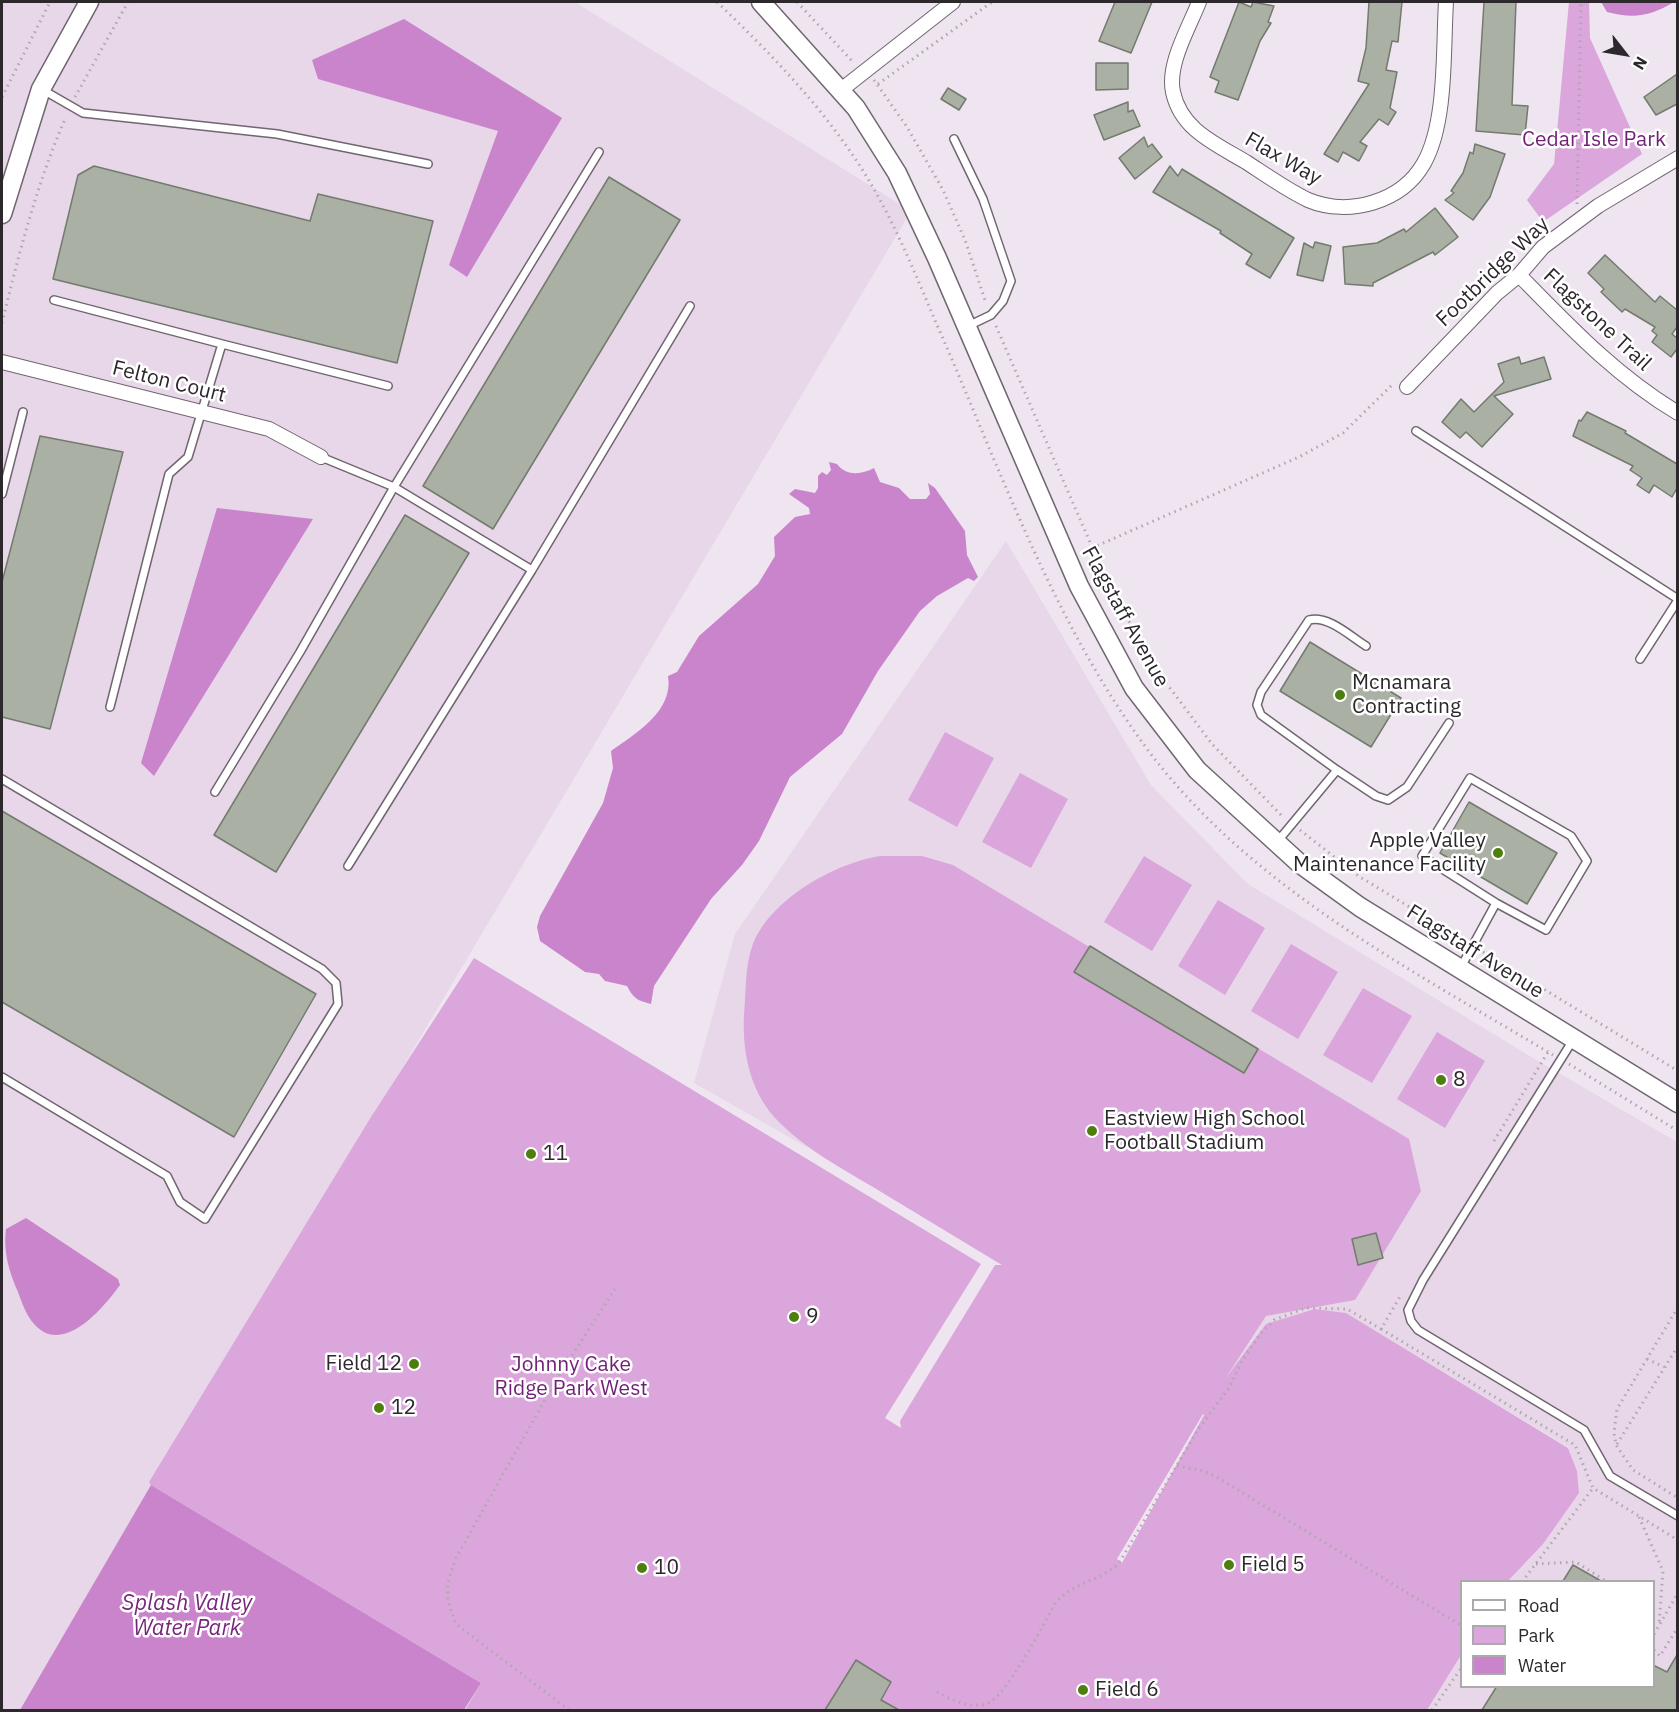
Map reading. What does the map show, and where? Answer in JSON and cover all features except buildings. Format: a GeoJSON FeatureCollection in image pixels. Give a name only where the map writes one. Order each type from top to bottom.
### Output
{"type":"FeatureCollection","features":[{"type":"Feature","properties":{"kind":"street"},"geometry":{"type":"LineString","coordinates":[[2,214],[41,89],[89,2]]}},
{"type":"Feature","properties":{"kind":"street","name":"Flagstaff Avenue"},"geometry":{"type":"LineString","coordinates":[[760,2],[856,108],[897,173],[1079,586],[1134,688],[1197,770],[1299,863],[1359,906],[1677,1104]]}},
{"type":"Feature","properties":{"kind":"street"},"geometry":{"type":"LineString","coordinates":[[841,90],[953,2]]}},
{"type":"Feature","properties":{"kind":"street","name":"Flax Way"},"geometry":{"type":"LineString","coordinates":[[1199,2],[1172,79],[1176,102],[1186,122],[1202,136],[1302,196],[1319,203],[1342,207],[1365,205],[1388,196],[1408,183],[1424,164],[1437,132],[1446,2]]}},
{"type":"Feature","properties":{"kind":"street","name":"Footbridge Way"},"geometry":{"type":"LineString","coordinates":[[1407,387],[1497,293],[1519,275],[1543,247],[1598,206],[1677,158]]}},
{"type":"Feature","properties":{"kind":"street","name":"Flagstone Trail"},"geometry":{"type":"LineString","coordinates":[[1519,275],[1598,355],[1628,381],[1677,413]]}},
{"type":"Feature","properties":{"kind":"street","name":"Felton Court"},"geometry":{"type":"LineString","coordinates":[[2,362],[269,429],[321,457]]}},
{"type":"Feature","properties":{"kind":"lane"},"geometry":{"type":"LineString","coordinates":[[41,89],[83,113],[277,134],[428,164]]}},
{"type":"Feature","properties":{"kind":"lane"},"geometry":{"type":"LineString","coordinates":[[954,139],[983,199],[1011,281],[1004,301],[991,315],[966,327]]}},
{"type":"Feature","properties":{"kind":"lane"},"geometry":{"type":"LineString","coordinates":[[215,792],[300,652],[394,486],[599,152]]}},
{"type":"Feature","properties":{"kind":"lane"},"geometry":{"type":"LineString","coordinates":[[54,300],[387,386]]}},
{"type":"Feature","properties":{"kind":"lane"},"geometry":{"type":"LineString","coordinates":[[348,866],[532,570],[690,306]]}},
{"type":"Feature","properties":{"kind":"lane"},"geometry":{"type":"LineString","coordinates":[[110,707],[170,474],[188,457],[222,344]]}},
{"type":"Feature","properties":{"kind":"lane"},"geometry":{"type":"LineString","coordinates":[[2,494],[23,412]]}},
{"type":"Feature","properties":{"kind":"lane"},"geometry":{"type":"LineString","coordinates":[[1416,431],[1677,599],[1640,659]]}},
{"type":"Feature","properties":{"kind":"lane"},"geometry":{"type":"LineString","coordinates":[[321,457],[394,486],[532,570]]}},
{"type":"Feature","properties":{"kind":"lane"},"geometry":{"type":"LineString","coordinates":[[1366,646],[1330,623],[1318,618],[1309,620],[1261,692],[1257,705],[1261,715],[1337,770],[1377,796],[1388,800],[1407,787],[1449,723]]}},
{"type":"Feature","properties":{"kind":"lane"},"geometry":{"type":"LineString","coordinates":[[1276,843],[1337,770]]}},
{"type":"Feature","properties":{"kind":"lane"},"geometry":{"type":"LineString","coordinates":[[1470,778],[1570,836],[1587,861],[1545,930],[1496,903],[1422,856],[1470,778]]}},
{"type":"Feature","properties":{"kind":"lane"},"geometry":{"type":"LineString","coordinates":[[2,779],[322,969],[336,983],[338,1004],[205,1219],[180,1202],[166,1176],[2,1077]]}},
{"type":"Feature","properties":{"kind":"lane"},"geometry":{"type":"LineString","coordinates":[[1460,970],[1496,903]]}},
{"type":"Feature","properties":{"kind":"lane"},"geometry":{"type":"LineString","coordinates":[[1573,1040],[1423,1280],[1408,1310],[1411,1321],[1418,1330],[1584,1430],[1610,1476],[1677,1516]]}},
{"type":"Feature","properties":{"kind":"path"},"geometry":{"type":"LineString","coordinates":[[2,97],[50,2]]}},
{"type":"Feature","properties":{"kind":"path"},"geometry":{"type":"LineString","coordinates":[[2,323],[28,223],[54,146],[71,106],[128,2]]}},
{"type":"Feature","properties":{"kind":"path"},"geometry":{"type":"LineString","coordinates":[[717,2],[780,63],[821,112],[860,165],[904,249],[1056,599],[1094,669],[1143,744],[1207,818],[1250,857],[1300,897],[1368,943],[1677,1131]]}},
{"type":"Feature","properties":{"kind":"path"},"geometry":{"type":"LineString","coordinates":[[797,2],[844,53],[879,84],[944,190],[965,240],[991,315],[1092,548],[1152,664],[1212,744],[1276,811],[1360,876],[1677,1071]]}},
{"type":"Feature","properties":{"kind":"path"},"geometry":{"type":"LineString","coordinates":[[879,84],[992,2]]}},
{"type":"Feature","properties":{"kind":"path"},"geometry":{"type":"LineString","coordinates":[[1577,207],[1581,2]]}},
{"type":"Feature","properties":{"kind":"path"},"geometry":{"type":"LineString","coordinates":[[1092,548],[1288,462],[1325,443],[1343,433],[1393,384]]}},
{"type":"Feature","properties":{"kind":"path"},"geometry":{"type":"LineString","coordinates":[[1492,1144],[1548,1052]]}},
{"type":"Feature","properties":{"kind":"path"},"geometry":{"type":"LineString","coordinates":[[569,1710],[456,1624],[449,1607],[446,1585],[456,1558],[556,1380],[615,1288]]}},
{"type":"Feature","properties":{"kind":"path"},"geometry":{"type":"LineString","coordinates":[[1381,1329],[1406,1288]]}},
{"type":"Feature","properties":{"kind":"path"},"geometry":{"type":"LineString","coordinates":[[1677,1307],[1617,1409],[1614,1432],[1617,1446],[1633,1470],[1677,1498]]}},
{"type":"Feature","properties":{"kind":"path"},"geometry":{"type":"LineString","coordinates":[[937,1692],[950,1699],[974,1705],[985,1705],[1001,1694],[1056,1602],[1067,1590],[1111,1570],[1119,1563],[1199,1428],[1229,1388],[1242,1361],[1262,1333],[1274,1320],[1306,1308],[1347,1309],[1575,1445],[1593,1488],[1677,1540]]}},
{"type":"Feature","properties":{"kind":"path"},"geometry":{"type":"LineString","coordinates":[[1617,1446],[1677,1346]]}},
{"type":"Feature","properties":{"kind":"path"},"geometry":{"type":"LineString","coordinates":[[1647,1359],[1665,1367]]}},
{"type":"Feature","properties":{"kind":"path"},"geometry":{"type":"LineString","coordinates":[[1177,1466],[1204,1471],[1220,1479],[1460,1625]]}},
{"type":"Feature","properties":{"kind":"path"},"geometry":{"type":"LineString","coordinates":[[1523,1580],[1593,1488]]}},
{"type":"Feature","properties":{"kind":"path"},"geometry":{"type":"LineString","coordinates":[[1638,1515],[1663,1572],[1659,1624]]}},
{"type":"Feature","properties":{"kind":"path"},"geometry":{"type":"LineString","coordinates":[[1535,1564],[1576,1562],[1605,1580]]}},
{"type":"Feature","properties":{"kind":"path"},"geometry":{"type":"LineString","coordinates":[[1655,1631],[1677,1593]]}},
{"type":"Feature","properties":{"kind":"path"},"geometry":{"type":"LineString","coordinates":[[1655,1652],[1660,1656],[1677,1627]]}},
{"type":"Feature","properties":{"kind":"path"},"geometry":{"type":"LineString","coordinates":[[1432,1710],[1460,1668]]}},
{"type":"Feature","properties":{"kind":"shaded area"},"geometry":{"type":"Polygon","coordinates":[[[2,2],[575,2],[911,211],[21,1710],[2,1710],[2,2]]]}},
{"type":"Feature","properties":{"kind":"shaded area"},"geometry":{"type":"Polygon","coordinates":[[[1006,541],[1151,785],[1248,884],[1533,1058],[1677,1142],[1677,1710],[1427,1710],[1460,1657],[1460,1688],[1655,1688],[1655,1580],[1509,1580],[1543,1544],[1577,1471],[1568,1447],[1345,1313],[1315,1309],[1215,1394],[810,1149],[694,1083],[735,934],[1006,541]]]}},
{"type":"Feature","properties":{"kind":"green space","name":"Cedar Isle Park"},"geometry":{"type":"Polygon","coordinates":[[[1569,2],[1589,2],[1590,38],[1642,154],[1543,222],[1527,200],[1554,164],[1569,2]]]}},
{"type":"Feature","properties":{"kind":"green space"},"geometry":{"type":"Polygon","coordinates":[[[945,732],[994,758],[957,827],[908,800],[945,732]]]}},
{"type":"Feature","properties":{"kind":"green space"},"geometry":{"type":"Polygon","coordinates":[[[1020,773],[1068,799],[1031,868],[982,842],[1020,773]]]}},
{"type":"Feature","properties":{"kind":"green space","name":"Johnny Cake Ridge Park West"},"geometry":{"type":"Polygon","coordinates":[[[880,856],[922,856],[953,865],[1409,1139],[1421,1191],[1355,1300],[1266,1316],[1225,1379],[1266,1324],[1315,1309],[1346,1313],[1568,1448],[1577,1471],[1579,1493],[1543,1544],[1509,1580],[1460,1580],[1460,1657],[1427,1710],[465,1710],[481,1683],[151,1485],[149,1482],[371,1117],[474,958],[981,1264],[885,1418],[901,1428],[900,1421],[995,1265],[1002,1265],[813,1150],[780,1123],[770,1112],[755,1087],[747,1059],[744,1030],[746,980],[752,947],[760,930],[772,914],[788,899],[824,875],[880,856]],[[1203,1414],[1117,1559],[1122,1563],[1204,1415],[1203,1414]]]}},
{"type":"Feature","properties":{"kind":"green space"},"geometry":{"type":"Polygon","coordinates":[[[1144,856],[1192,885],[1152,951],[1104,922],[1144,856]]]}},
{"type":"Feature","properties":{"kind":"green space"},"geometry":{"type":"Polygon","coordinates":[[[1218,900],[1265,928],[1225,995],[1178,966],[1218,900]]]}},
{"type":"Feature","properties":{"kind":"green space"},"geometry":{"type":"Polygon","coordinates":[[[1291,944],[1338,972],[1298,1039],[1251,1011],[1291,944]]]}},
{"type":"Feature","properties":{"kind":"green space","name":"8"},"geometry":{"type":"Polygon","coordinates":[[[1363,988],[1412,1016],[1372,1083],[1323,1055],[1363,988]]]}},
{"type":"Feature","properties":{"kind":"green space","name":"8"},"geometry":{"type":"Polygon","coordinates":[[[1437,1032],[1485,1061],[1445,1128],[1397,1099],[1437,1032]]]}},
{"type":"Feature","properties":{"kind":"water"},"geometry":{"type":"Polygon","coordinates":[[[1601,2],[1674,2],[1650,13],[1634,16],[1607,12],[1601,2]]]}},
{"type":"Feature","properties":{"kind":"water"},"geometry":{"type":"Polygon","coordinates":[[[404,19],[562,118],[467,277],[449,265],[498,131],[318,79],[312,60],[404,19]]]}},
{"type":"Feature","properties":{"kind":"water"},"geometry":{"type":"Polygon","coordinates":[[[829,462],[854,473],[874,468],[880,482],[899,488],[910,499],[926,499],[930,494],[928,483],[935,488],[965,531],[967,555],[978,577],[974,581],[968,578],[937,596],[920,611],[878,671],[842,734],[790,777],[759,841],[742,865],[711,899],[654,986],[651,1004],[643,1002],[634,996],[627,986],[605,981],[599,974],[585,972],[540,941],[537,927],[540,916],[603,803],[613,768],[611,751],[641,729],[659,711],[668,689],[668,676],[677,672],[699,636],[758,584],[775,556],[774,537],[795,517],[810,514],[809,508],[789,494],[795,489],[815,493],[818,488],[818,476],[822,472],[827,475],[831,470],[829,462]]]}},
{"type":"Feature","properties":{"kind":"water"},"geometry":{"type":"Polygon","coordinates":[[[217,508],[313,519],[154,776],[141,763],[217,508]]]}},
{"type":"Feature","properties":{"kind":"water"},"geometry":{"type":"Polygon","coordinates":[[[26,1218],[118,1279],[120,1285],[104,1305],[82,1325],[70,1332],[58,1335],[46,1333],[35,1325],[25,1310],[9,1269],[6,1229],[26,1218]]]}},
{"type":"Feature","properties":{"kind":"water","name":"Splash Valley Water Park"},"geometry":{"type":"Polygon","coordinates":[[[151,1485],[481,1683],[464,1710],[20,1710],[151,1485]]]}},
{"type":"Feature","properties":{"kind":"place","name":"Mcnamara Contracting"},"geometry":{"type":"Point","coordinates":[1340,695]}},
{"type":"Feature","properties":{"kind":"place","name":"Apple Valley Maintenance Facility"},"geometry":{"type":"Point","coordinates":[1498,853]}},
{"type":"Feature","properties":{"kind":"place","name":"8"},"geometry":{"type":"Point","coordinates":[1441,1080]}},
{"type":"Feature","properties":{"kind":"place","name":"Eastview High School Football Stadium"},"geometry":{"type":"Point","coordinates":[1092,1131]}},
{"type":"Feature","properties":{"kind":"place","name":"11"},"geometry":{"type":"Point","coordinates":[531,1154]}},
{"type":"Feature","properties":{"kind":"place","name":"9"},"geometry":{"type":"Point","coordinates":[794,1317]}},
{"type":"Feature","properties":{"kind":"place","name":"Field 12"},"geometry":{"type":"Point","coordinates":[414,1364]}},
{"type":"Feature","properties":{"kind":"place","name":"12"},"geometry":{"type":"Point","coordinates":[379,1408]}},
{"type":"Feature","properties":{"kind":"place","name":"Field 5"},"geometry":{"type":"Point","coordinates":[1229,1565]}},
{"type":"Feature","properties":{"kind":"place","name":"10"},"geometry":{"type":"Point","coordinates":[642,1568]}},
{"type":"Feature","properties":{"kind":"place","name":"Field 6"},"geometry":{"type":"Point","coordinates":[1083,1690]}}]}
